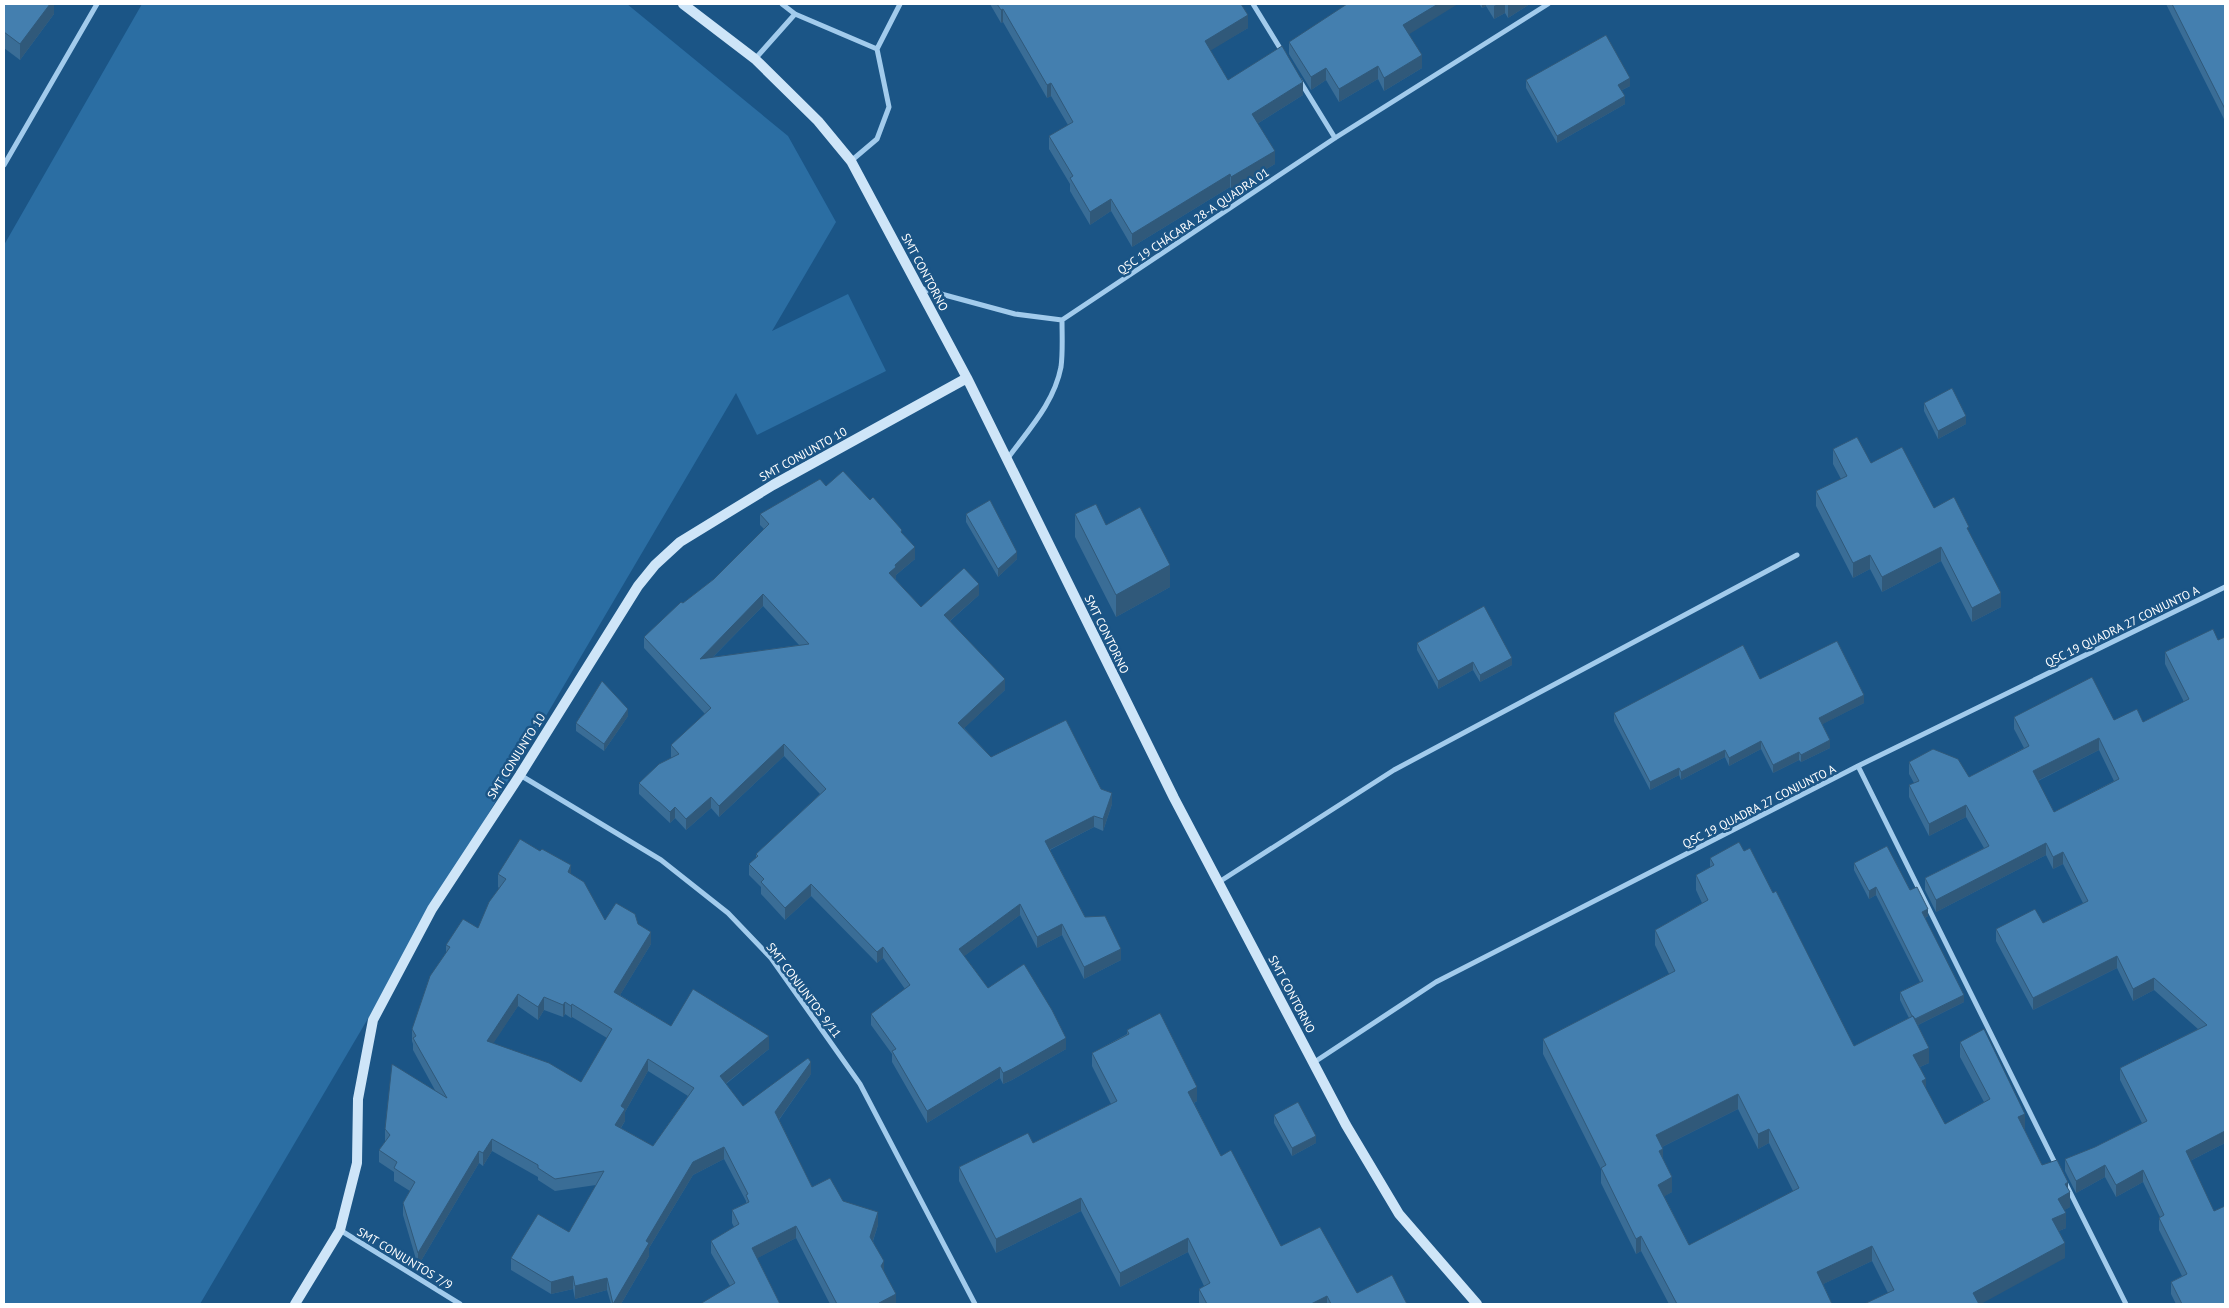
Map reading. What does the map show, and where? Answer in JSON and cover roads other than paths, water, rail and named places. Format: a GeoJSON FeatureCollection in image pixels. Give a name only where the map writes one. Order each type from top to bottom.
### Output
{"type":"FeatureCollection","features":[{"type":"Feature","properties":{"kind":"street"},"geometry":{"type":"LineString","coordinates":[[4,166],[97,4]]}},
{"type":"Feature","properties":{"kind":"street","name":"SMT CONTORNO"},"geometry":{"type":"LineString","coordinates":[[683,4],[755,59],[818,121],[851,161],[1008,458],[1131,712],[1376,1179],[1399,1214],[1478,1304]]}},
{"type":"Feature","properties":{"kind":"street"},"geometry":{"type":"LineString","coordinates":[[782,4],[795,14],[877,49]]}},
{"type":"Feature","properties":{"kind":"street"},"geometry":{"type":"LineString","coordinates":[[851,161],[877,139],[889,107],[877,49],[900,4]]}},
{"type":"Feature","properties":{"kind":"street"},"geometry":{"type":"LineString","coordinates":[[1253,4],[1289,63]]}},
{"type":"Feature","properties":{"kind":"street","name":"QSC 19 CHÁCARA 28-A QUADRA 01"},"geometry":{"type":"LineString","coordinates":[[1062,320],[1335,138],[1548,4]]}},
{"type":"Feature","properties":{"kind":"street"},"geometry":{"type":"LineString","coordinates":[[755,59],[795,14]]}},
{"type":"Feature","properties":{"kind":"street"},"geometry":{"type":"LineString","coordinates":[[1294,71],[1335,138]]}},
{"type":"Feature","properties":{"kind":"street"},"geometry":{"type":"LineString","coordinates":[[918,287],[1015,314],[1062,320],[1061,365],[1056,387],[1049,402],[1008,458]]}},
{"type":"Feature","properties":{"kind":"street","name":"SMT CONJUNTO 10"},"geometry":{"type":"LineString","coordinates":[[295,1304],[340,1230],[357,1163],[358,1099],[373,1020],[432,909],[520,775],[638,586],[655,564],[680,542],[773,485],[967,378]]}},
{"type":"Feature","properties":{"kind":"street"},"geometry":{"type":"LineString","coordinates":[[1219,882],[1394,770],[1797,555]]}},
{"type":"Feature","properties":{"kind":"street","name":"QSC 19 QUADRA 27 CONJUNTO A"},"geometry":{"type":"LineString","coordinates":[[1313,1062],[1436,982],[1858,766],[2225,587]]}},
{"type":"Feature","properties":{"kind":"street"},"geometry":{"type":"LineString","coordinates":[[1858,766],[2060,1172]]}},
{"type":"Feature","properties":{"kind":"street","name":"SMT CONJUNTOS 9/11"},"geometry":{"type":"LineString","coordinates":[[520,775],[661,860],[728,913],[771,958],[860,1084],[975,1304]]}},
{"type":"Feature","properties":{"kind":"street"},"geometry":{"type":"LineString","coordinates":[[2064,1181],[2126,1304]]}},
{"type":"Feature","properties":{"kind":"street","name":"SMT CONJUNTOS 7/9"},"geometry":{"type":"LineString","coordinates":[[340,1230],[460,1304]]}}]}
